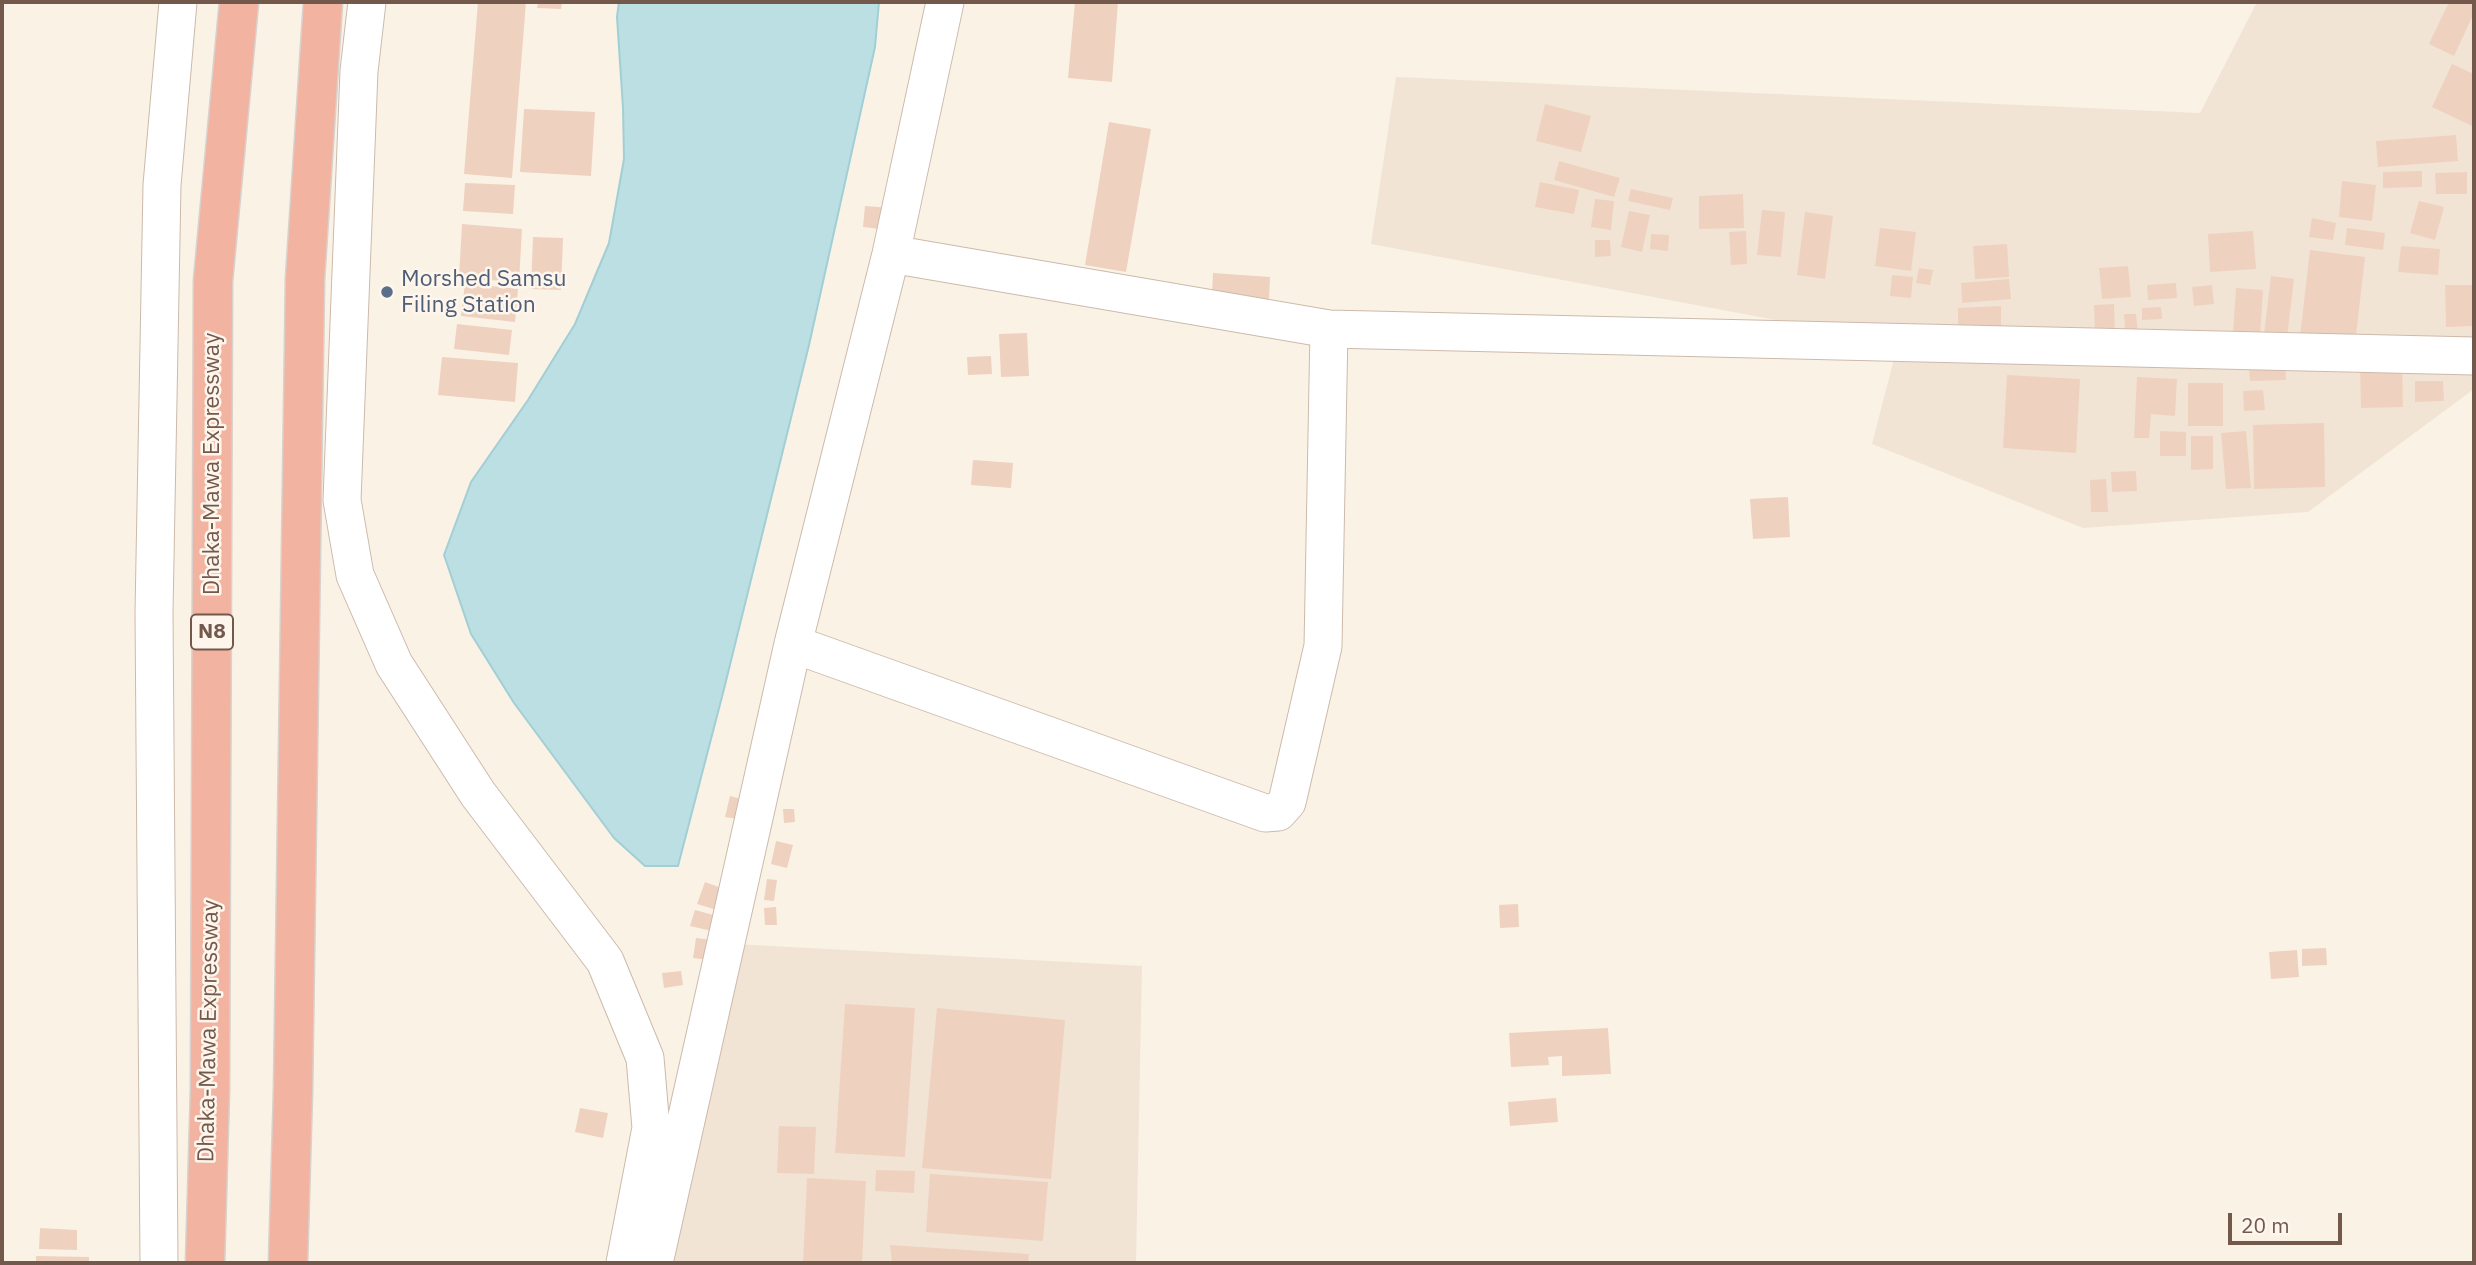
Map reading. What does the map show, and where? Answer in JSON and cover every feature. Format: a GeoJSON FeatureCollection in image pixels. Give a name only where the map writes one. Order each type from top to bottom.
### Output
{"type":"FeatureCollection","features":[{"type":"Feature","properties":{"kind":"highway","name":"Dhaka-Mawa Expressway"},"geometry":{"type":"LineString","coordinates":[[205,1263],[210,1090],[213,281],[239,2]]}},
{"type":"Feature","properties":{"kind":"highway"},"geometry":{"type":"LineString","coordinates":[[288,1263],[305,279],[323,2]]}},
{"type":"Feature","properties":{"kind":"street"},"geometry":{"type":"LineString","coordinates":[[159,1263],[154,598],[162,185],[178,2]]}},
{"type":"Feature","properties":{"kind":"street"},"geometry":{"type":"LineString","coordinates":[[367,2],[359,71],[342,500],[355,575],[394,664],[422,708],[478,794],[605,961],[645,1058],[651,1128],[625,1263]]}},
{"type":"Feature","properties":{"kind":"street"},"geometry":{"type":"LineString","coordinates":[[654,1263],[793,644],[891,254],[945,2]]}},
{"type":"Feature","properties":{"kind":"street"},"geometry":{"type":"LineString","coordinates":[[891,254],[1329,329],[2474,356]]}},
{"type":"Feature","properties":{"kind":"street"},"geometry":{"type":"LineString","coordinates":[[793,644],[1265,813],[1278,812],[1287,802],[1323,646],[1329,329]]}},
{"type":"Feature","properties":{"kind":"shaded area"},"geometry":{"type":"Polygon","coordinates":[[[2257,2],[2474,2],[2474,389],[2308,512],[2083,528],[1872,444],[1898,343],[1371,244],[1396,77],[2200,113],[2257,2]]]}},
{"type":"Feature","properties":{"kind":"shaded area"},"geometry":{"type":"Polygon","coordinates":[[[735,944],[1142,966],[1136,1263],[660,1263],[735,944]]]}},
{"type":"Feature","properties":{"kind":"water"},"geometry":{"type":"Polygon","coordinates":[[[619,2],[879,2],[875,47],[809,345],[678,866],[645,866],[614,838],[514,703],[471,634],[444,555],[471,482],[528,400],[575,324],[609,243],[624,159],[617,17],[619,2]]]}},
{"type":"Feature","properties":{"kind":"building"},"geometry":{"type":"Polygon","coordinates":[[[478,2],[526,2],[512,178],[464,174],[478,2]]]}},
{"type":"Feature","properties":{"kind":"building"},"geometry":{"type":"Polygon","coordinates":[[[538,2],[562,2],[561,9],[537,8],[538,2]]]}},
{"type":"Feature","properties":{"kind":"building"},"geometry":{"type":"Polygon","coordinates":[[[1075,2],[1118,2],[1112,82],[1068,78],[1075,2]]]}},
{"type":"Feature","properties":{"kind":"building"},"geometry":{"type":"Polygon","coordinates":[[[2449,2],[2467,2],[2474,5],[2474,13],[2454,56],[2429,44],[2449,2]]]}},
{"type":"Feature","properties":{"kind":"building"},"geometry":{"type":"Polygon","coordinates":[[[2452,64],[2474,74],[2474,127],[2432,107],[2452,64]]]}},
{"type":"Feature","properties":{"kind":"building"},"geometry":{"type":"Polygon","coordinates":[[[1545,104],[1591,116],[1581,152],[1536,141],[1545,104]]]}},
{"type":"Feature","properties":{"kind":"building"},"geometry":{"type":"Polygon","coordinates":[[[524,109],[595,112],[591,176],[520,172],[524,109]]]}},
{"type":"Feature","properties":{"kind":"building"},"geometry":{"type":"Polygon","coordinates":[[[1109,122],[1151,129],[1126,272],[1085,265],[1109,122]]]}},
{"type":"Feature","properties":{"kind":"building"},"geometry":{"type":"Polygon","coordinates":[[[2456,135],[2458,161],[2378,167],[2376,141],[2456,135]]]}},
{"type":"Feature","properties":{"kind":"building"},"geometry":{"type":"Polygon","coordinates":[[[1559,161],[1620,178],[1614,197],[1554,180],[1559,161]]]}},
{"type":"Feature","properties":{"kind":"building"},"geometry":{"type":"Polygon","coordinates":[[[2422,171],[2422,187],[2383,188],[2383,172],[2422,171]]]}},
{"type":"Feature","properties":{"kind":"building"},"geometry":{"type":"Polygon","coordinates":[[[2467,172],[2467,194],[2436,194],[2435,173],[2467,172]]]}},
{"type":"Feature","properties":{"kind":"building"},"geometry":{"type":"Polygon","coordinates":[[[2342,181],[2376,185],[2372,221],[2339,217],[2342,181]]]}},
{"type":"Feature","properties":{"kind":"building"},"geometry":{"type":"Polygon","coordinates":[[[1540,182],[1579,190],[1574,214],[1535,207],[1540,182]]]}},
{"type":"Feature","properties":{"kind":"building"},"geometry":{"type":"Polygon","coordinates":[[[465,183],[515,185],[513,214],[463,211],[465,183]]]}},
{"type":"Feature","properties":{"kind":"building"},"geometry":{"type":"Polygon","coordinates":[[[1631,189],[1673,198],[1670,210],[1628,201],[1631,189]]]}},
{"type":"Feature","properties":{"kind":"building"},"geometry":{"type":"Polygon","coordinates":[[[1743,194],[1744,228],[1699,229],[1699,196],[1743,194]]]}},
{"type":"Feature","properties":{"kind":"building"},"geometry":{"type":"Polygon","coordinates":[[[1595,199],[1614,201],[1611,230],[1591,227],[1595,199]]]}},
{"type":"Feature","properties":{"kind":"building"},"geometry":{"type":"Polygon","coordinates":[[[2419,201],[2444,207],[2435,240],[2410,233],[2419,201]]]}},
{"type":"Feature","properties":{"kind":"building"},"geometry":{"type":"Polygon","coordinates":[[[865,206],[891,208],[888,230],[863,227],[865,206]]]}},
{"type":"Feature","properties":{"kind":"building"},"geometry":{"type":"Polygon","coordinates":[[[1762,210],[1785,212],[1781,257],[1757,255],[1762,210]]]}},
{"type":"Feature","properties":{"kind":"building"},"geometry":{"type":"Polygon","coordinates":[[[1629,211],[1650,215],[1642,252],[1621,247],[1629,211]]]}},
{"type":"Feature","properties":{"kind":"building"},"geometry":{"type":"Polygon","coordinates":[[[1805,212],[1833,216],[1825,279],[1797,275],[1805,212]]]}},
{"type":"Feature","properties":{"kind":"building"},"geometry":{"type":"Polygon","coordinates":[[[2312,218],[2336,223],[2333,240],[2309,237],[2312,218]]]}},
{"type":"Feature","properties":{"kind":"building"},"geometry":{"type":"Polygon","coordinates":[[[462,224],[522,229],[519,282],[459,278],[462,224]]]}},
{"type":"Feature","properties":{"kind":"building"},"geometry":{"type":"Polygon","coordinates":[[[1880,228],[1916,232],[1911,271],[1875,266],[1880,228]]]}},
{"type":"Feature","properties":{"kind":"building"},"geometry":{"type":"Polygon","coordinates":[[[2347,228],[2385,233],[2383,250],[2345,245],[2347,228]]]}},
{"type":"Feature","properties":{"kind":"building"},"geometry":{"type":"Polygon","coordinates":[[[1746,231],[1747,264],[1731,265],[1729,232],[1746,231]]]}},
{"type":"Feature","properties":{"kind":"building"},"geometry":{"type":"Polygon","coordinates":[[[2253,231],[2256,269],[2210,272],[2208,234],[2253,231]]]}},
{"type":"Feature","properties":{"kind":"building"},"geometry":{"type":"Polygon","coordinates":[[[1651,234],[1669,235],[1668,251],[1650,249],[1651,234]]]}},
{"type":"Feature","properties":{"kind":"building"},"geometry":{"type":"Polygon","coordinates":[[[533,237],[563,238],[561,290],[531,289],[533,237]]]}},
{"type":"Feature","properties":{"kind":"building"},"geometry":{"type":"Polygon","coordinates":[[[1595,240],[1610,240],[1611,256],[1595,257],[1595,240]]]}},
{"type":"Feature","properties":{"kind":"building"},"geometry":{"type":"Polygon","coordinates":[[[2007,244],[2009,277],[1975,279],[1973,246],[2007,244]]]}},
{"type":"Feature","properties":{"kind":"building"},"geometry":{"type":"Polygon","coordinates":[[[2401,246],[2440,249],[2438,275],[2398,272],[2401,246]]]}},
{"type":"Feature","properties":{"kind":"building"},"geometry":{"type":"Polygon","coordinates":[[[2310,250],[2365,257],[2354,352],[2299,345],[2310,250]]]}},
{"type":"Feature","properties":{"kind":"building"},"geometry":{"type":"Polygon","coordinates":[[[2128,266],[2131,297],[2102,299],[2099,268],[2128,266]]]}},
{"type":"Feature","properties":{"kind":"building"},"geometry":{"type":"Polygon","coordinates":[[[1919,268],[1933,270],[1930,285],[1916,283],[1919,268]]]}},
{"type":"Feature","properties":{"kind":"building"},"geometry":{"type":"Polygon","coordinates":[[[1213,273],[1270,277],[1269,299],[1212,295],[1213,273]]]}},
{"type":"Feature","properties":{"kind":"building"},"geometry":{"type":"Polygon","coordinates":[[[1892,275],[1913,277],[1911,298],[1890,296],[1892,275]]]}},
{"type":"Feature","properties":{"kind":"building"},"geometry":{"type":"Polygon","coordinates":[[[2271,276],[2294,279],[2286,346],[2263,343],[2271,276]]]}},
{"type":"Feature","properties":{"kind":"building"},"geometry":{"type":"Polygon","coordinates":[[[2009,279],[2011,299],[1962,303],[1961,283],[2009,279]]]}},
{"type":"Feature","properties":{"kind":"building"},"geometry":{"type":"Polygon","coordinates":[[[465,283],[518,289],[515,322],[461,316],[465,283]]]}},
{"type":"Feature","properties":{"kind":"building"},"geometry":{"type":"Polygon","coordinates":[[[2176,283],[2177,298],[2148,300],[2147,285],[2176,283]]]}},
{"type":"Feature","properties":{"kind":"building"},"geometry":{"type":"Polygon","coordinates":[[[2212,285],[2214,304],[2194,306],[2192,287],[2212,285]]]}},
{"type":"Feature","properties":{"kind":"building"},"geometry":{"type":"Polygon","coordinates":[[[2445,285],[2474,285],[2474,326],[2446,327],[2445,285]]]}},
{"type":"Feature","properties":{"kind":"building"},"geometry":{"type":"Polygon","coordinates":[[[2236,288],[2263,290],[2260,336],[2233,334],[2236,288]]]}},
{"type":"Feature","properties":{"kind":"building"},"geometry":{"type":"Polygon","coordinates":[[[2114,304],[2115,334],[2095,334],[2094,305],[2114,304]]]}},
{"type":"Feature","properties":{"kind":"building"},"geometry":{"type":"Polygon","coordinates":[[[2001,306],[2001,327],[1958,328],[1958,308],[2001,306]]]}},
{"type":"Feature","properties":{"kind":"building"},"geometry":{"type":"Polygon","coordinates":[[[2161,307],[2162,319],[2142,320],[2142,308],[2161,307]]]}},
{"type":"Feature","properties":{"kind":"building"},"geometry":{"type":"Polygon","coordinates":[[[2124,314],[2136,314],[2139,344],[2126,345],[2124,314]]]}},
{"type":"Feature","properties":{"kind":"building"},"geometry":{"type":"Polygon","coordinates":[[[457,324],[512,330],[509,355],[454,349],[457,324]]]}},
{"type":"Feature","properties":{"kind":"building"},"geometry":{"type":"Polygon","coordinates":[[[1027,333],[1029,376],[1001,377],[999,334],[1027,333]]]}},
{"type":"Feature","properties":{"kind":"building"},"geometry":{"type":"Polygon","coordinates":[[[991,356],[992,374],[968,375],[967,357],[991,356]]]}},
{"type":"Feature","properties":{"kind":"building"},"geometry":{"type":"Polygon","coordinates":[[[442,357],[518,363],[515,402],[438,395],[442,357]]]}},
{"type":"Feature","properties":{"kind":"building"},"geometry":{"type":"Polygon","coordinates":[[[2285,363],[2286,380],[2250,381],[2249,365],[2285,363]]]}},
{"type":"Feature","properties":{"kind":"building"},"geometry":{"type":"Polygon","coordinates":[[[2402,364],[2403,407],[2361,408],[2360,365],[2402,364]]]}},
{"type":"Feature","properties":{"kind":"building"},"geometry":{"type":"Polygon","coordinates":[[[2007,375],[2080,379],[2076,453],[2003,448],[2007,375]]]}},
{"type":"Feature","properties":{"kind":"building"},"geometry":{"type":"Polygon","coordinates":[[[2137,377],[2177,379],[2175,416],[2151,414],[2149,438],[2134,438],[2137,377]]]}},
{"type":"Feature","properties":{"kind":"building"},"geometry":{"type":"Polygon","coordinates":[[[2415,381],[2443,381],[2444,401],[2415,402],[2415,381]]]}},
{"type":"Feature","properties":{"kind":"building"},"geometry":{"type":"Polygon","coordinates":[[[2188,383],[2223,383],[2223,426],[2188,426],[2188,383]]]}},
{"type":"Feature","properties":{"kind":"building"},"geometry":{"type":"Polygon","coordinates":[[[2263,390],[2265,410],[2244,411],[2243,391],[2263,390]]]}},
{"type":"Feature","properties":{"kind":"building"},"geometry":{"type":"Polygon","coordinates":[[[2324,423],[2325,487],[2254,489],[2253,425],[2324,423]]]}},
{"type":"Feature","properties":{"kind":"building"},"geometry":{"type":"Polygon","coordinates":[[[2160,431],[2186,432],[2186,456],[2160,456],[2160,431]]]}},
{"type":"Feature","properties":{"kind":"building"},"geometry":{"type":"Polygon","coordinates":[[[2246,431],[2251,488],[2226,489],[2221,433],[2246,431]]]}},
{"type":"Feature","properties":{"kind":"building"},"geometry":{"type":"Polygon","coordinates":[[[2191,436],[2213,436],[2213,469],[2191,470],[2191,436]]]}},
{"type":"Feature","properties":{"kind":"building"},"geometry":{"type":"Polygon","coordinates":[[[973,460],[1013,463],[1011,488],[971,485],[973,460]]]}},
{"type":"Feature","properties":{"kind":"building"},"geometry":{"type":"Polygon","coordinates":[[[2136,471],[2137,491],[2112,492],[2111,472],[2136,471]]]}},
{"type":"Feature","properties":{"kind":"building"},"geometry":{"type":"Polygon","coordinates":[[[2106,479],[2108,512],[2091,512],[2090,480],[2106,479]]]}},
{"type":"Feature","properties":{"kind":"building"},"geometry":{"type":"Polygon","coordinates":[[[1788,497],[1790,537],[1753,539],[1750,499],[1788,497]]]}},
{"type":"Feature","properties":{"kind":"building"},"geometry":{"type":"Polygon","coordinates":[[[730,796],[742,799],[738,819],[725,817],[730,796]]]}},
{"type":"Feature","properties":{"kind":"building"},"geometry":{"type":"Polygon","coordinates":[[[783,809],[794,809],[795,822],[784,823],[783,809]]]}},
{"type":"Feature","properties":{"kind":"building"},"geometry":{"type":"Polygon","coordinates":[[[776,841],[793,845],[787,868],[771,864],[776,841]]]}},
{"type":"Feature","properties":{"kind":"building"},"geometry":{"type":"Polygon","coordinates":[[[767,879],[777,880],[774,901],[764,900],[767,879]]]}},
{"type":"Feature","properties":{"kind":"building"},"geometry":{"type":"Polygon","coordinates":[[[705,882],[727,890],[720,911],[697,904],[705,882]]]}},
{"type":"Feature","properties":{"kind":"building"},"geometry":{"type":"Polygon","coordinates":[[[1518,904],[1519,927],[1500,928],[1499,905],[1518,904]]]}},
{"type":"Feature","properties":{"kind":"building"},"geometry":{"type":"Polygon","coordinates":[[[776,907],[777,925],[765,925],[764,908],[776,907]]]}},
{"type":"Feature","properties":{"kind":"building"},"geometry":{"type":"Polygon","coordinates":[[[695,910],[717,916],[712,931],[690,926],[695,910]]]}},
{"type":"Feature","properties":{"kind":"building"},"geometry":{"type":"Polygon","coordinates":[[[696,938],[712,940],[709,960],[693,958],[696,938]]]}},
{"type":"Feature","properties":{"kind":"building"},"geometry":{"type":"Polygon","coordinates":[[[2326,948],[2327,965],[2302,966],[2302,949],[2326,948]]]}},
{"type":"Feature","properties":{"kind":"building"},"geometry":{"type":"Polygon","coordinates":[[[2297,950],[2299,977],[2271,979],[2269,952],[2297,950]]]}},
{"type":"Feature","properties":{"kind":"building"},"geometry":{"type":"Polygon","coordinates":[[[681,971],[683,985],[664,988],[662,973],[681,971]]]}},
{"type":"Feature","properties":{"kind":"building"},"geometry":{"type":"Polygon","coordinates":[[[845,1004],[915,1008],[905,1157],[835,1153],[845,1004]]]}},
{"type":"Feature","properties":{"kind":"building"},"geometry":{"type":"Polygon","coordinates":[[[937,1008],[1065,1020],[1051,1179],[922,1168],[937,1008]]]}},
{"type":"Feature","properties":{"kind":"building"},"geometry":{"type":"Polygon","coordinates":[[[1608,1028],[1611,1074],[1562,1076],[1562,1056],[1548,1057],[1549,1065],[1511,1067],[1509,1033],[1608,1028]]]}},
{"type":"Feature","properties":{"kind":"building"},"geometry":{"type":"Polygon","coordinates":[[[1556,1098],[1558,1122],[1510,1126],[1508,1102],[1556,1098]]]}},
{"type":"Feature","properties":{"kind":"building"},"geometry":{"type":"Polygon","coordinates":[[[580,1108],[608,1113],[603,1138],[575,1132],[580,1108]]]}},
{"type":"Feature","properties":{"kind":"building"},"geometry":{"type":"Polygon","coordinates":[[[779,1126],[816,1127],[814,1174],[777,1173],[779,1126]]]}},
{"type":"Feature","properties":{"kind":"building"},"geometry":{"type":"Polygon","coordinates":[[[876,1170],[915,1171],[914,1193],[875,1191],[876,1170]]]}},
{"type":"Feature","properties":{"kind":"building"},"geometry":{"type":"Polygon","coordinates":[[[930,1174],[1048,1182],[1043,1241],[926,1232],[930,1174]]]}},
{"type":"Feature","properties":{"kind":"building"},"geometry":{"type":"Polygon","coordinates":[[[807,1178],[866,1181],[862,1263],[803,1263],[807,1178]]]}},
{"type":"Feature","properties":{"kind":"building"},"geometry":{"type":"Polygon","coordinates":[[[40,1228],[77,1230],[77,1250],[39,1249],[40,1228]]]}},
{"type":"Feature","properties":{"kind":"building"},"geometry":{"type":"Polygon","coordinates":[[[890,1245],[1029,1254],[1028,1263],[892,1263],[890,1245]]]}},
{"type":"Feature","properties":{"kind":"building"},"geometry":{"type":"Polygon","coordinates":[[[36,1256],[89,1257],[89,1263],[36,1263],[36,1256]]]}},
{"type":"Feature","properties":{"kind":"place","name":"Morshed Samsu Filing Station"},"geometry":{"type":"Point","coordinates":[387,292]}}]}
